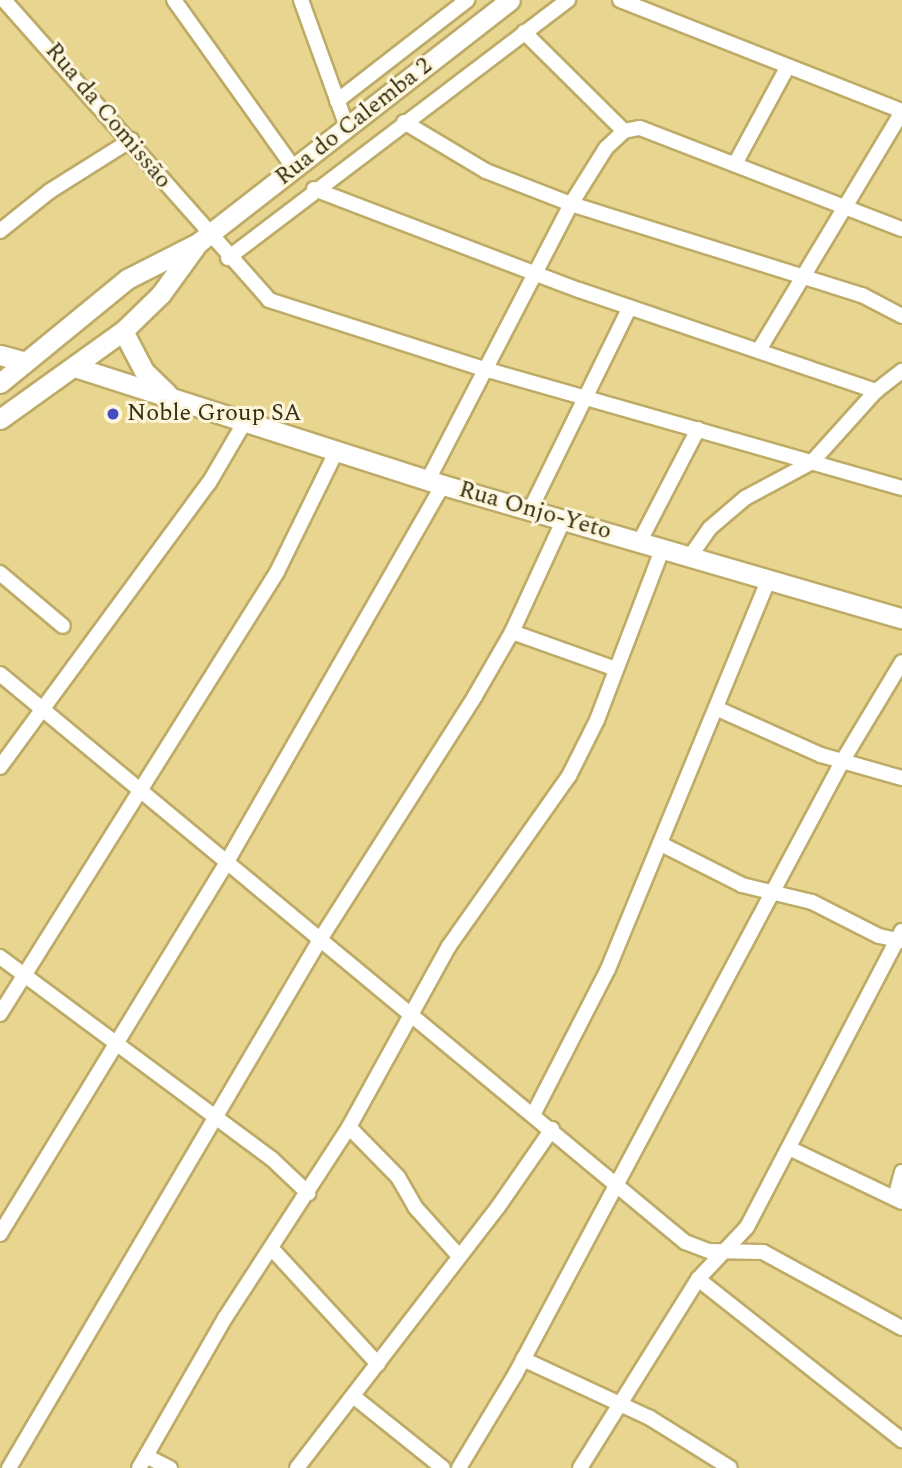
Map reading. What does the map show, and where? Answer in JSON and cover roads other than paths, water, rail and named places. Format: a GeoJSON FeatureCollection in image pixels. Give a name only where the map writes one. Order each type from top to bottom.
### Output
{"type":"FeatureCollection","features":[{"type":"Feature","properties":{"kind":"main road","name":"Rua do Calemba 2"},"geometry":{"type":"LineString","coordinates":[[0,383],[23,360],[127,279],[203,239],[510,0]]}},
{"type":"Feature","properties":{"kind":"main road","name":"Rua do Calemba 2"},"geometry":{"type":"LineString","coordinates":[[1,418],[75,368],[123,331],[151,304],[203,239]]}},
{"type":"Feature","properties":{"kind":"main road"},"geometry":{"type":"LineString","coordinates":[[127,279],[151,304]]}},
{"type":"Feature","properties":{"kind":"main road"},"geometry":{"type":"LineString","coordinates":[[123,331],[145,371],[170,396]]}},
{"type":"Feature","properties":{"kind":"main road"},"geometry":{"type":"LineString","coordinates":[[0,355],[23,360]]}},
{"type":"Feature","properties":{"kind":"main road","name":"Rua Onjo-Yeto"},"geometry":{"type":"LineString","coordinates":[[75,368],[170,396],[244,423],[436,483],[902,618]]}},
{"type":"Feature","properties":{"kind":"street","name":"Rua da Comissão"},"geometry":{"type":"LineString","coordinates":[[4,0],[131,140],[203,239],[228,258],[269,300],[484,369],[902,488]]}},
{"type":"Feature","properties":{"kind":"street"},"geometry":{"type":"LineString","coordinates":[[174,0],[294,168]]}},
{"type":"Feature","properties":{"kind":"street"},"geometry":{"type":"LineString","coordinates":[[301,0],[346,127]]}},
{"type":"Feature","properties":{"kind":"street"},"geometry":{"type":"LineString","coordinates":[[337,101],[467,0]]}},
{"type":"Feature","properties":{"kind":"street"},"geometry":{"type":"LineString","coordinates":[[228,258],[314,189],[568,0]]}},
{"type":"Feature","properties":{"kind":"street"},"geometry":{"type":"LineString","coordinates":[[620,0],[787,68],[902,111],[849,208],[759,350]]}},
{"type":"Feature","properties":{"kind":"street"},"geometry":{"type":"LineString","coordinates":[[524,33],[624,131]]}},
{"type":"Feature","properties":{"kind":"street"},"geometry":{"type":"LineString","coordinates":[[735,164],[787,68]]}},
{"type":"Feature","properties":{"kind":"street"},"geometry":{"type":"LineString","coordinates":[[404,121],[486,171],[571,204],[862,295],[902,316]]}},
{"type":"Feature","properties":{"kind":"street"},"geometry":{"type":"LineString","coordinates":[[0,1234],[228,860],[436,483],[484,369],[533,271],[606,148],[624,131],[640,128],[901,227]]}},
{"type":"Feature","properties":{"kind":"street"},"geometry":{"type":"LineString","coordinates":[[0,231],[50,191],[131,140]]}},
{"type":"Feature","properties":{"kind":"street"},"geometry":{"type":"LineString","coordinates":[[314,189],[630,307],[876,391]]}},
{"type":"Feature","properties":{"kind":"street"},"geometry":{"type":"LineString","coordinates":[[530,510],[630,307]]}},
{"type":"Feature","properties":{"kind":"street"},"geometry":{"type":"LineString","coordinates":[[691,555],[709,528],[745,498],[812,462],[876,391],[902,372]]}},
{"type":"Feature","properties":{"kind":"street"},"geometry":{"type":"LineString","coordinates":[[0,767],[209,483],[244,423]]}},
{"type":"Feature","properties":{"kind":"street"},"geometry":{"type":"LineString","coordinates":[[640,541],[698,429]]}},
{"type":"Feature","properties":{"kind":"street"},"geometry":{"type":"LineString","coordinates":[[0,1014],[27,979],[141,789],[277,572],[336,452]]}},
{"type":"Feature","properties":{"kind":"street"},"geometry":{"type":"LineString","coordinates":[[9,1468],[321,938],[512,632],[564,519]]}},
{"type":"Feature","properties":{"kind":"street"},"geometry":{"type":"LineString","coordinates":[[170,1468],[143,1462],[225,1318],[272,1250],[349,1127],[449,946],[569,776],[616,669],[663,547]]}},
{"type":"Feature","properties":{"kind":"street"},"geometry":{"type":"LineString","coordinates":[[0,573],[64,626]]}},
{"type":"Feature","properties":{"kind":"street"},"geometry":{"type":"LineString","coordinates":[[533,1115],[585,1020],[718,709],[769,579]]}},
{"type":"Feature","properties":{"kind":"street"},"geometry":{"type":"LineString","coordinates":[[512,632],[616,669]]}},
{"type":"Feature","properties":{"kind":"street"},"geometry":{"type":"LineString","coordinates":[[459,1468],[523,1359],[617,1180],[775,893],[843,760],[902,662]]}},
{"type":"Feature","properties":{"kind":"street"},"geometry":{"type":"LineString","coordinates":[[0,674],[228,860],[411,1015],[617,1180],[695,1248],[763,1252],[902,1328]]}},
{"type":"Feature","properties":{"kind":"street"},"geometry":{"type":"LineString","coordinates":[[718,709],[843,760],[902,778]]}},
{"type":"Feature","properties":{"kind":"street"},"geometry":{"type":"LineString","coordinates":[[580,1468],[698,1279],[747,1227],[900,937],[812,902],[742,885],[660,844]]}},
{"type":"Feature","properties":{"kind":"street"},"geometry":{"type":"LineString","coordinates":[[0,957],[214,1117],[308,1193]]}},
{"type":"Feature","properties":{"kind":"street"},"geometry":{"type":"LineString","coordinates":[[349,1127],[398,1177],[415,1207],[459,1256]]}},
{"type":"Feature","properties":{"kind":"street"},"geometry":{"type":"LineString","coordinates":[[297,1468],[378,1364],[552,1129]]}},
{"type":"Feature","properties":{"kind":"street"},"geometry":{"type":"LineString","coordinates":[[789,1148],[898,1200],[902,1172]]}},
{"type":"Feature","properties":{"kind":"street"},"geometry":{"type":"LineString","coordinates":[[272,1250],[378,1364]]}},
{"type":"Feature","properties":{"kind":"street"},"geometry":{"type":"LineString","coordinates":[[698,1279],[902,1440]]}},
{"type":"Feature","properties":{"kind":"street"},"geometry":{"type":"LineString","coordinates":[[523,1359],[622,1403],[730,1468]]}},
{"type":"Feature","properties":{"kind":"street"},"geometry":{"type":"LineString","coordinates":[[353,1396],[443,1468]]}},
{"type":"Feature","properties":{"kind":"place","name":"Noble Group SA"},"geometry":{"type":"Point","coordinates":[113,414]}}]}
